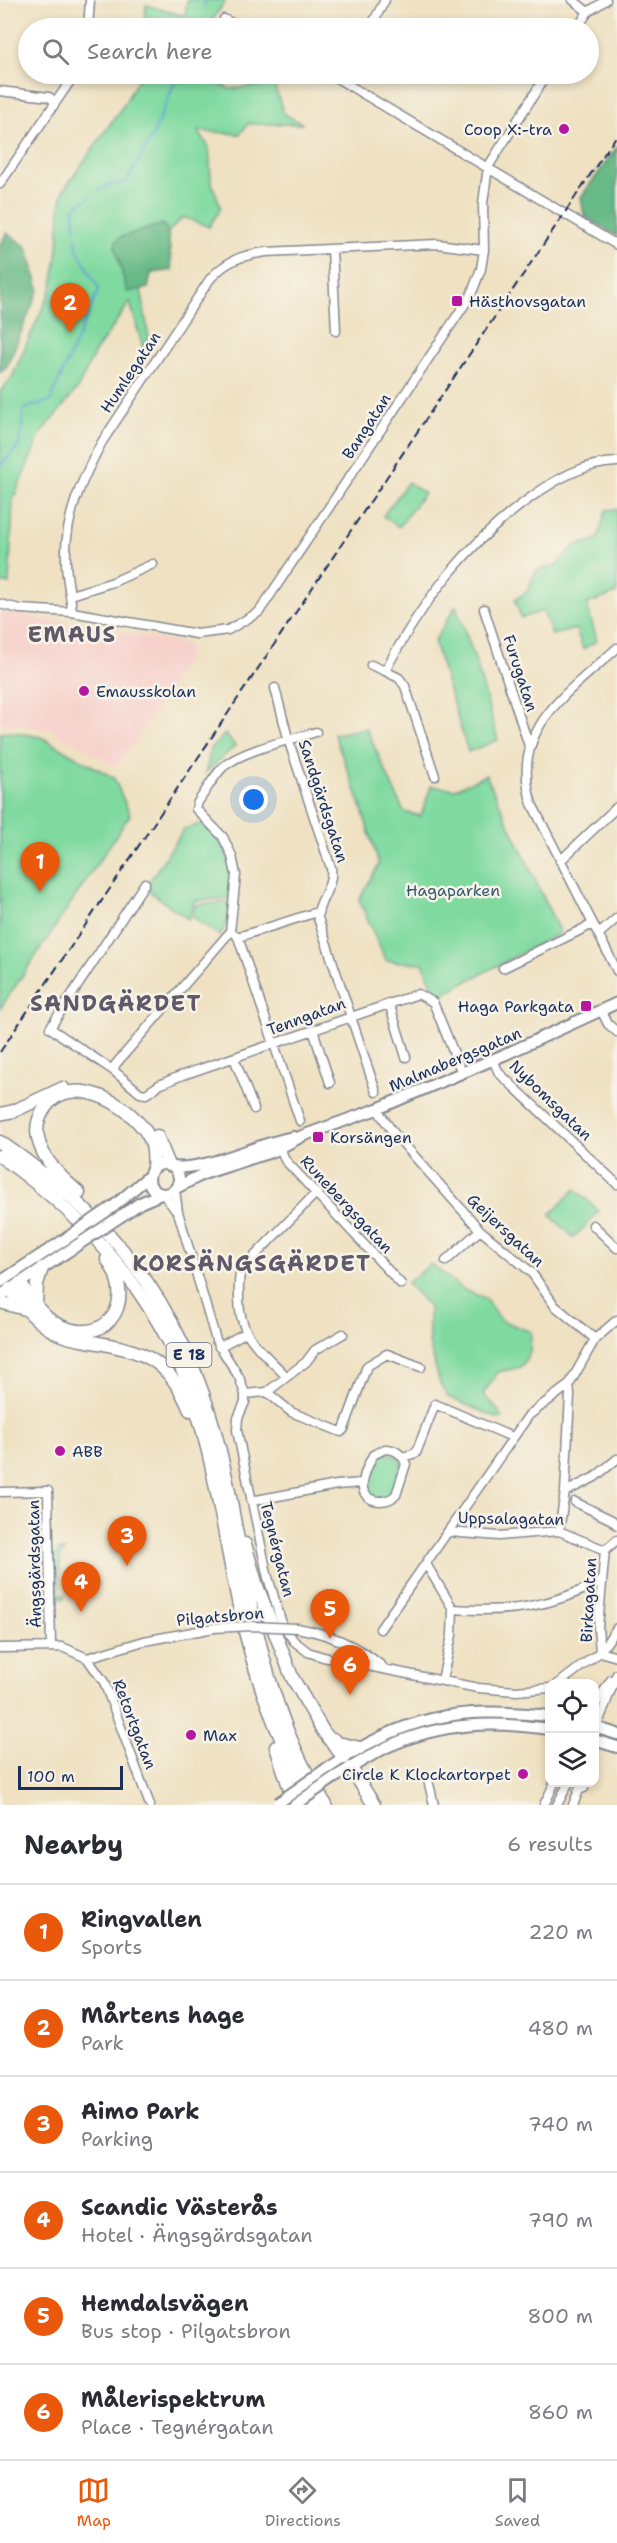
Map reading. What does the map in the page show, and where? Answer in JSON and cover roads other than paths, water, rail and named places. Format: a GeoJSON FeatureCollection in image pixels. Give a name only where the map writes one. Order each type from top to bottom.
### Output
{"type":"FeatureCollection","features":[{"type":"Feature","properties":{"kind":"highway"},"geometry":{"type":"LineString","coordinates":[[0,1114],[14,1111],[63,1088],[87,1086],[99,1088],[116,1095],[142,1114],[152,1127],[171,1166]]}},
{"type":"Feature","properties":{"kind":"highway","name":"E 18"},"geometry":{"type":"LineString","coordinates":[[87,1212],[87,1201],[48,1160],[38,1137],[41,1115],[55,1099],[68,1093],[86,1092],[98,1095],[124,1109],[140,1124],[154,1146],[151,1172]]}},
{"type":"Feature","properties":{"kind":"highway","name":"E 18"},"geometry":{"type":"LineString","coordinates":[[0,1142],[40,1172],[87,1212],[112,1237],[146,1280],[185,1345],[200,1379],[215,1430],[257,1634],[271,1684],[289,1733],[326,1805]]}},
{"type":"Feature","properties":{"kind":"highway","name":"E 18"},"geometry":{"type":"LineString","coordinates":[[0,1156],[58,1200],[103,1244],[149,1306],[177,1359],[200,1419],[215,1480],[240,1612],[264,1700],[288,1757],[313,1805]]}},
{"type":"Feature","properties":{"kind":"highway","name":"E 18"},"geometry":{"type":"LineString","coordinates":[[31,1307],[67,1329],[91,1330],[108,1323],[119,1307],[120,1287],[114,1271],[103,1254],[103,1244]]}},
{"type":"Feature","properties":{"kind":"highway"},"geometry":{"type":"LineString","coordinates":[[0,1302],[31,1307],[42,1268]]}},
{"type":"Feature","properties":{"kind":"highway","name":"E 18"},"geometry":{"type":"LineString","coordinates":[[8,1284],[31,1307],[44,1325],[58,1334],[134,1350],[160,1365],[170,1376],[186,1402],[196,1428],[207,1475],[215,1480]]}},
{"type":"Feature","properties":{"kind":"highway","name":"E 18"},"geometry":{"type":"LineString","coordinates":[[235,1525],[240,1528],[257,1586],[292,1677],[326,1734],[374,1805]]}},
{"type":"Feature","properties":{"kind":"highway","name":"E 18"},"geometry":{"type":"LineString","coordinates":[[264,1700],[262,1712],[295,1805]]}},
{"type":"Feature","properties":{"kind":"highway"},"geometry":{"type":"LineString","coordinates":[[326,1734],[338,1743],[360,1748]]}},
{"type":"Feature","properties":{"kind":"main road","name":"Malmabergsgatan"},"geometry":{"type":"LineString","coordinates":[[175,1189],[203,1174],[377,1109],[617,1004]]}},
{"type":"Feature","properties":{"kind":"main road","name":"Malmabergsgatan"},"geometry":{"type":"LineString","coordinates":[[171,1166],[193,1167],[279,1144]]}},
{"type":"Feature","properties":{"kind":"main road"},"geometry":{"type":"LineString","coordinates":[[164,1164],[171,1166],[179,1179],[175,1189],[140,1203],[42,1268],[8,1284],[67,1238],[114,1206],[151,1172],[164,1164]]}},
{"type":"Feature","properties":{"kind":"main road"},"geometry":{"type":"LineString","coordinates":[[151,1172],[149,1185],[153,1190],[162,1194]]}},
{"type":"Feature","properties":{"kind":"main road"},"geometry":{"type":"LineString","coordinates":[[347,1763],[360,1748],[423,1720],[455,1714],[495,1711],[545,1716]]}},
{"type":"Feature","properties":{"kind":"main road"},"geometry":{"type":"LineString","coordinates":[[277,1804],[347,1763],[389,1746],[442,1729],[498,1723],[545,1729]]}},
{"type":"Feature","properties":{"kind":"main road"},"geometry":{"type":"LineString","coordinates":[[599,1730],[617,1734]]}},
{"type":"Feature","properties":{"kind":"main road"},"geometry":{"type":"LineString","coordinates":[[599,1742],[617,1747]]}},
{"type":"Feature","properties":{"kind":"main road"},"geometry":{"type":"LineString","coordinates":[[295,1805],[329,1774]]}},
{"type":"Feature","properties":{"kind":"street"},"geometry":{"type":"LineString","coordinates":[[89,18],[90,0]]}},
{"type":"Feature","properties":{"kind":"street"},"geometry":{"type":"LineString","coordinates":[[375,18],[385,0]]}},
{"type":"Feature","properties":{"kind":"street"},"geometry":{"type":"LineString","coordinates":[[573,0],[588,12]]}},
{"type":"Feature","properties":{"kind":"street"},"geometry":{"type":"LineString","coordinates":[[584,18],[588,12],[606,0]]}},
{"type":"Feature","properties":{"kind":"street"},"geometry":{"type":"LineString","coordinates":[[0,184],[68,84]]}},
{"type":"Feature","properties":{"kind":"street"},"geometry":{"type":"LineString","coordinates":[[357,84],[617,245]]}},
{"type":"Feature","properties":{"kind":"street","name":"Bangatan"},"geometry":{"type":"LineString","coordinates":[[0,604],[20,609],[72,612],[197,634],[228,630],[259,612],[451,327],[475,286],[484,250],[483,204],[488,167],[542,84]]}},
{"type":"Feature","properties":{"kind":"street"},"geometry":{"type":"LineString","coordinates":[[0,91],[49,97],[56,102]]}},
{"type":"Feature","properties":{"kind":"street","name":"Humlegatan"},"geometry":{"type":"LineString","coordinates":[[72,612],[66,561],[68,526],[78,490],[88,467],[102,442],[210,279],[224,265],[243,255],[266,252],[437,244],[484,250]]}},
{"type":"Feature","properties":{"kind":"street"},"geometry":{"type":"LineString","coordinates":[[332,249],[336,331]]}},
{"type":"Feature","properties":{"kind":"street"},"geometry":{"type":"LineString","coordinates":[[385,671],[405,633],[428,598],[466,551],[505,516],[548,485],[573,471],[605,462],[617,462]]}},
{"type":"Feature","properties":{"kind":"street"},"geometry":{"type":"LineString","coordinates":[[71,595],[114,582],[153,564]]}},
{"type":"Feature","properties":{"kind":"street","name":"Furugatan"},"geometry":{"type":"LineString","coordinates":[[484,609],[529,746]]}},
{"type":"Feature","properties":{"kind":"street"},"geometry":{"type":"LineString","coordinates":[[617,648],[549,712],[535,731],[529,746],[525,771],[526,786],[532,804],[617,971]]}},
{"type":"Feature","properties":{"kind":"street"},"geometry":{"type":"LineString","coordinates":[[371,665],[399,678],[405,686],[435,776]]}},
{"type":"Feature","properties":{"kind":"street","name":"Sandgärdsgatan"},"geometry":{"type":"LineString","coordinates":[[275,688],[289,741],[332,877],[317,912]]}},
{"type":"Feature","properties":{"kind":"street"},"geometry":{"type":"LineString","coordinates":[[300,1121],[234,934],[235,867],[223,837],[196,809],[221,769],[228,763],[246,754],[316,732]]}},
{"type":"Feature","properties":{"kind":"street"},"geometry":{"type":"LineString","coordinates":[[560,861],[617,807]]}},
{"type":"Feature","properties":{"kind":"street"},"geometry":{"type":"LineString","coordinates":[[117,1075],[50,1028],[145,883]]}},
{"type":"Feature","properties":{"kind":"street"},"geometry":{"type":"LineString","coordinates":[[117,1075],[115,1065],[234,934],[317,912],[376,1092]]}},
{"type":"Feature","properties":{"kind":"street"},"geometry":{"type":"LineString","coordinates":[[599,934],[617,918]]}},
{"type":"Feature","properties":{"kind":"street"},"geometry":{"type":"LineString","coordinates":[[503,968],[593,924]]}},
{"type":"Feature","properties":{"kind":"street","name":"Tenngatan"},"geometry":{"type":"LineString","coordinates":[[117,1075],[146,1094],[159,1085],[180,1076],[418,994],[426,996],[433,1002],[462,1073]]}},
{"type":"Feature","properties":{"kind":"street"},"geometry":{"type":"LineString","coordinates":[[389,1003],[406,1056]]}},
{"type":"Feature","properties":{"kind":"street"},"geometry":{"type":"LineString","coordinates":[[602,1010],[608,1024],[617,1032]]}},
{"type":"Feature","properties":{"kind":"street"},"geometry":{"type":"LineString","coordinates":[[313,1030],[330,1083]]}},
{"type":"Feature","properties":{"kind":"street"},"geometry":{"type":"LineString","coordinates":[[234,1058],[254,1109]]}},
{"type":"Feature","properties":{"kind":"street","name":"Nybomsgatan"},"geometry":{"type":"LineString","coordinates":[[493,1060],[499,1073],[617,1184]]}},
{"type":"Feature","properties":{"kind":"street","name":"Geijersgatan"},"geometry":{"type":"LineString","coordinates":[[377,1109],[392,1131],[480,1230],[531,1272],[555,1306],[595,1339]]}},
{"type":"Feature","properties":{"kind":"street","name":"Runebergsgatan"},"geometry":{"type":"LineString","coordinates":[[279,1144],[285,1160],[401,1284]]}},
{"type":"Feature","properties":{"kind":"street"},"geometry":{"type":"LineString","coordinates":[[175,1189],[178,1212],[219,1347],[239,1377],[245,1394],[267,1392],[306,1362],[315,1350],[343,1334]]}},
{"type":"Feature","properties":{"kind":"street"},"geometry":{"type":"LineString","coordinates":[[286,1376],[246,1333],[239,1313],[239,1278],[241,1270],[316,1193]]}},
{"type":"Feature","properties":{"kind":"street"},"geometry":{"type":"LineString","coordinates":[[162,1194],[178,1212]]}},
{"type":"Feature","properties":{"kind":"street"},"geometry":{"type":"LineString","coordinates":[[593,1225],[617,1248]]}},
{"type":"Feature","properties":{"kind":"street"},"geometry":{"type":"LineString","coordinates":[[446,1261],[480,1230]]}},
{"type":"Feature","properties":{"kind":"street"},"geometry":{"type":"LineString","coordinates":[[380,1629],[513,1437],[534,1410],[568,1385],[595,1339],[617,1320]]}},
{"type":"Feature","properties":{"kind":"street"},"geometry":{"type":"LineString","coordinates":[[219,1347],[246,1333]]}},
{"type":"Feature","properties":{"kind":"street"},"geometry":{"type":"LineString","coordinates":[[267,1392],[291,1412],[341,1432],[367,1366],[387,1354],[421,1366]]}},
{"type":"Feature","properties":{"kind":"street"},"geometry":{"type":"LineString","coordinates":[[559,1531],[565,1492],[570,1395],[568,1385]]}},
{"type":"Feature","properties":{"kind":"street","name":"Tegnérgatan"},"geometry":{"type":"LineString","coordinates":[[245,1394],[237,1430],[267,1574],[282,1624],[290,1636],[314,1654],[495,1690],[545,1688]]}},
{"type":"Feature","properties":{"kind":"street"},"geometry":{"type":"LineString","coordinates":[[403,1457],[416,1453],[435,1404],[513,1437]]}},
{"type":"Feature","properties":{"kind":"street"},"geometry":{"type":"LineString","coordinates":[[390,1449],[403,1457],[406,1464],[396,1495],[390,1500],[374,1501],[364,1492],[362,1483],[369,1462],[377,1452],[390,1449]]}},
{"type":"Feature","properties":{"kind":"street"},"geometry":{"type":"LineString","coordinates":[[565,1492],[595,1477],[617,1459]]}},
{"type":"Feature","properties":{"kind":"street"},"geometry":{"type":"LineString","coordinates":[[251,1501],[337,1485],[362,1483]]}},
{"type":"Feature","properties":{"kind":"street","name":"Ängsgärdsgatan"},"geometry":{"type":"LineString","coordinates":[[0,1492],[48,1491],[51,1646]]}},
{"type":"Feature","properties":{"kind":"street"},"geometry":{"type":"LineString","coordinates":[[575,1502],[617,1524]]}},
{"type":"Feature","properties":{"kind":"street","name":"Uppsalagatan"},"geometry":{"type":"LineString","coordinates":[[449,1532],[499,1536],[559,1531],[605,1550]]}},
{"type":"Feature","properties":{"kind":"street"},"geometry":{"type":"LineString","coordinates":[[605,1550],[617,1540]]}},
{"type":"Feature","properties":{"kind":"street","name":"Birkagatan"},"geometry":{"type":"LineString","coordinates":[[600,1652],[598,1627],[605,1550]]}},
{"type":"Feature","properties":{"kind":"street"},"geometry":{"type":"LineString","coordinates":[[426,1564],[453,1609],[452,1635],[442,1680]]}},
{"type":"Feature","properties":{"kind":"street"},"geometry":{"type":"LineString","coordinates":[[453,1609],[517,1610],[557,1599],[602,1581]]}},
{"type":"Feature","properties":{"kind":"street","name":"Pilgatsbron"},"geometry":{"type":"LineString","coordinates":[[87,1658],[144,1641],[214,1628],[251,1626],[318,1631],[343,1640],[385,1668]]}},
{"type":"Feature","properties":{"kind":"street"},"geometry":{"type":"LineString","coordinates":[[563,1679],[600,1652],[617,1628]]}},
{"type":"Feature","properties":{"kind":"street"},"geometry":{"type":"LineString","coordinates":[[0,1648],[62,1647],[87,1658]]}},
{"type":"Feature","properties":{"kind":"street"},"geometry":{"type":"LineString","coordinates":[[600,1652],[617,1657]]}},
{"type":"Feature","properties":{"kind":"street","name":"Retortgatan"},"geometry":{"type":"LineString","coordinates":[[87,1658],[104,1682],[150,1805]]}},
{"type":"Feature","properties":{"kind":"street"},"geometry":{"type":"LineString","coordinates":[[599,1699],[617,1669]]}},
{"type":"Feature","properties":{"kind":"street"},"geometry":{"type":"LineString","coordinates":[[599,1719],[617,1674]]}},
{"type":"Feature","properties":{"kind":"street"},"geometry":{"type":"LineString","coordinates":[[428,1780],[434,1805]]}},
{"type":"Feature","properties":{"kind":"street"},"geometry":{"type":"LineString","coordinates":[[543,1805],[552,1787]]}},
{"type":"Feature","properties":{"kind":"street"},"geometry":{"type":"LineString","coordinates":[[557,1805],[566,1787]]}},
{"type":"Feature","properties":{"kind":"street"},"geometry":{"type":"LineString","coordinates":[[573,1805],[579,1790],[584,1788]]}},
{"type":"Feature","properties":{"kind":"waterway"},"geometry":{"type":"LineString","coordinates":[[204,6],[205,0]]}},
{"type":"Feature","properties":{"kind":"waterway"},"geometry":{"type":"LineString","coordinates":[[98,192],[107,186],[127,181],[154,133],[174,84]]}},
{"type":"Feature","properties":{"kind":"waterway"},"geometry":{"type":"LineString","coordinates":[[75,229],[74,208],[90,197]]}},
{"type":"Feature","properties":{"kind":"waterway"},"geometry":{"type":"LineString","coordinates":[[0,466],[19,446],[24,409],[50,401],[99,289],[77,249],[76,237]]}},
{"type":"Feature","properties":{"kind":"railway"},"geometry":{"type":"LineString","coordinates":[[0,1052],[617,135]]}},
{"type":"Feature","properties":{"kind":"place","name":"Coop X:-tra"},"geometry":{"type":"Point","coordinates":[564,129]}},
{"type":"Feature","properties":{"kind":"place","name":"Hästhovsgatan"},"geometry":{"type":"Point","coordinates":[457,301]}},
{"type":"Feature","properties":{"kind":"place","name":"Mårtens hage"},"geometry":{"type":"Point","coordinates":[70,333]}},
{"type":"Feature","properties":{"kind":"place","name":"Emausskolan"},"geometry":{"type":"Point","coordinates":[84,691]}},
{"type":"Feature","properties":{"kind":"place","name":"Ringvallen"},"geometry":{"type":"Point","coordinates":[40,892]}},
{"type":"Feature","properties":{"kind":"place","name":"Haga Parkgata"},"geometry":{"type":"Point","coordinates":[586,1006]}},
{"type":"Feature","properties":{"kind":"place","name":"Korsängen"},"geometry":{"type":"Point","coordinates":[318,1137]}},
{"type":"Feature","properties":{"kind":"place","name":"ABB"},"geometry":{"type":"Point","coordinates":[60,1451]}},
{"type":"Feature","properties":{"kind":"place","name":"Aimo Park"},"geometry":{"type":"Point","coordinates":[127,1566]}},
{"type":"Feature","properties":{"kind":"place","name":"Scandic Västerås"},"geometry":{"type":"Point","coordinates":[81,1612]}},
{"type":"Feature","properties":{"kind":"place","name":"Hemdalsvägen"},"geometry":{"type":"Point","coordinates":[330,1639]}},
{"type":"Feature","properties":{"kind":"place","name":"Målerispektrum"},"geometry":{"type":"Point","coordinates":[350,1695]}},
{"type":"Feature","properties":{"kind":"place","name":"Max"},"geometry":{"type":"Point","coordinates":[191,1735]}},
{"type":"Feature","properties":{"kind":"place","name":"Circle K Klockartorpet"},"geometry":{"type":"Point","coordinates":[523,1774]}},
{"type":"Feature","properties":{"kind":"district","name":"EMAUS"},"geometry":{"type":"Point","coordinates":[72,634]}},
{"type":"Feature","properties":{"kind":"district","name":"SANDGÄRDET"},"geometry":{"type":"Point","coordinates":[116,1003]}},
{"type":"Feature","properties":{"kind":"district","name":"KORSÄNGSGÄRDET"},"geometry":{"type":"Point","coordinates":[252,1263]}},
{"type":"Feature","properties":{"kind":"park label","name":"Hagaparken"},"geometry":{"type":"Point","coordinates":[453,890]}}]}
